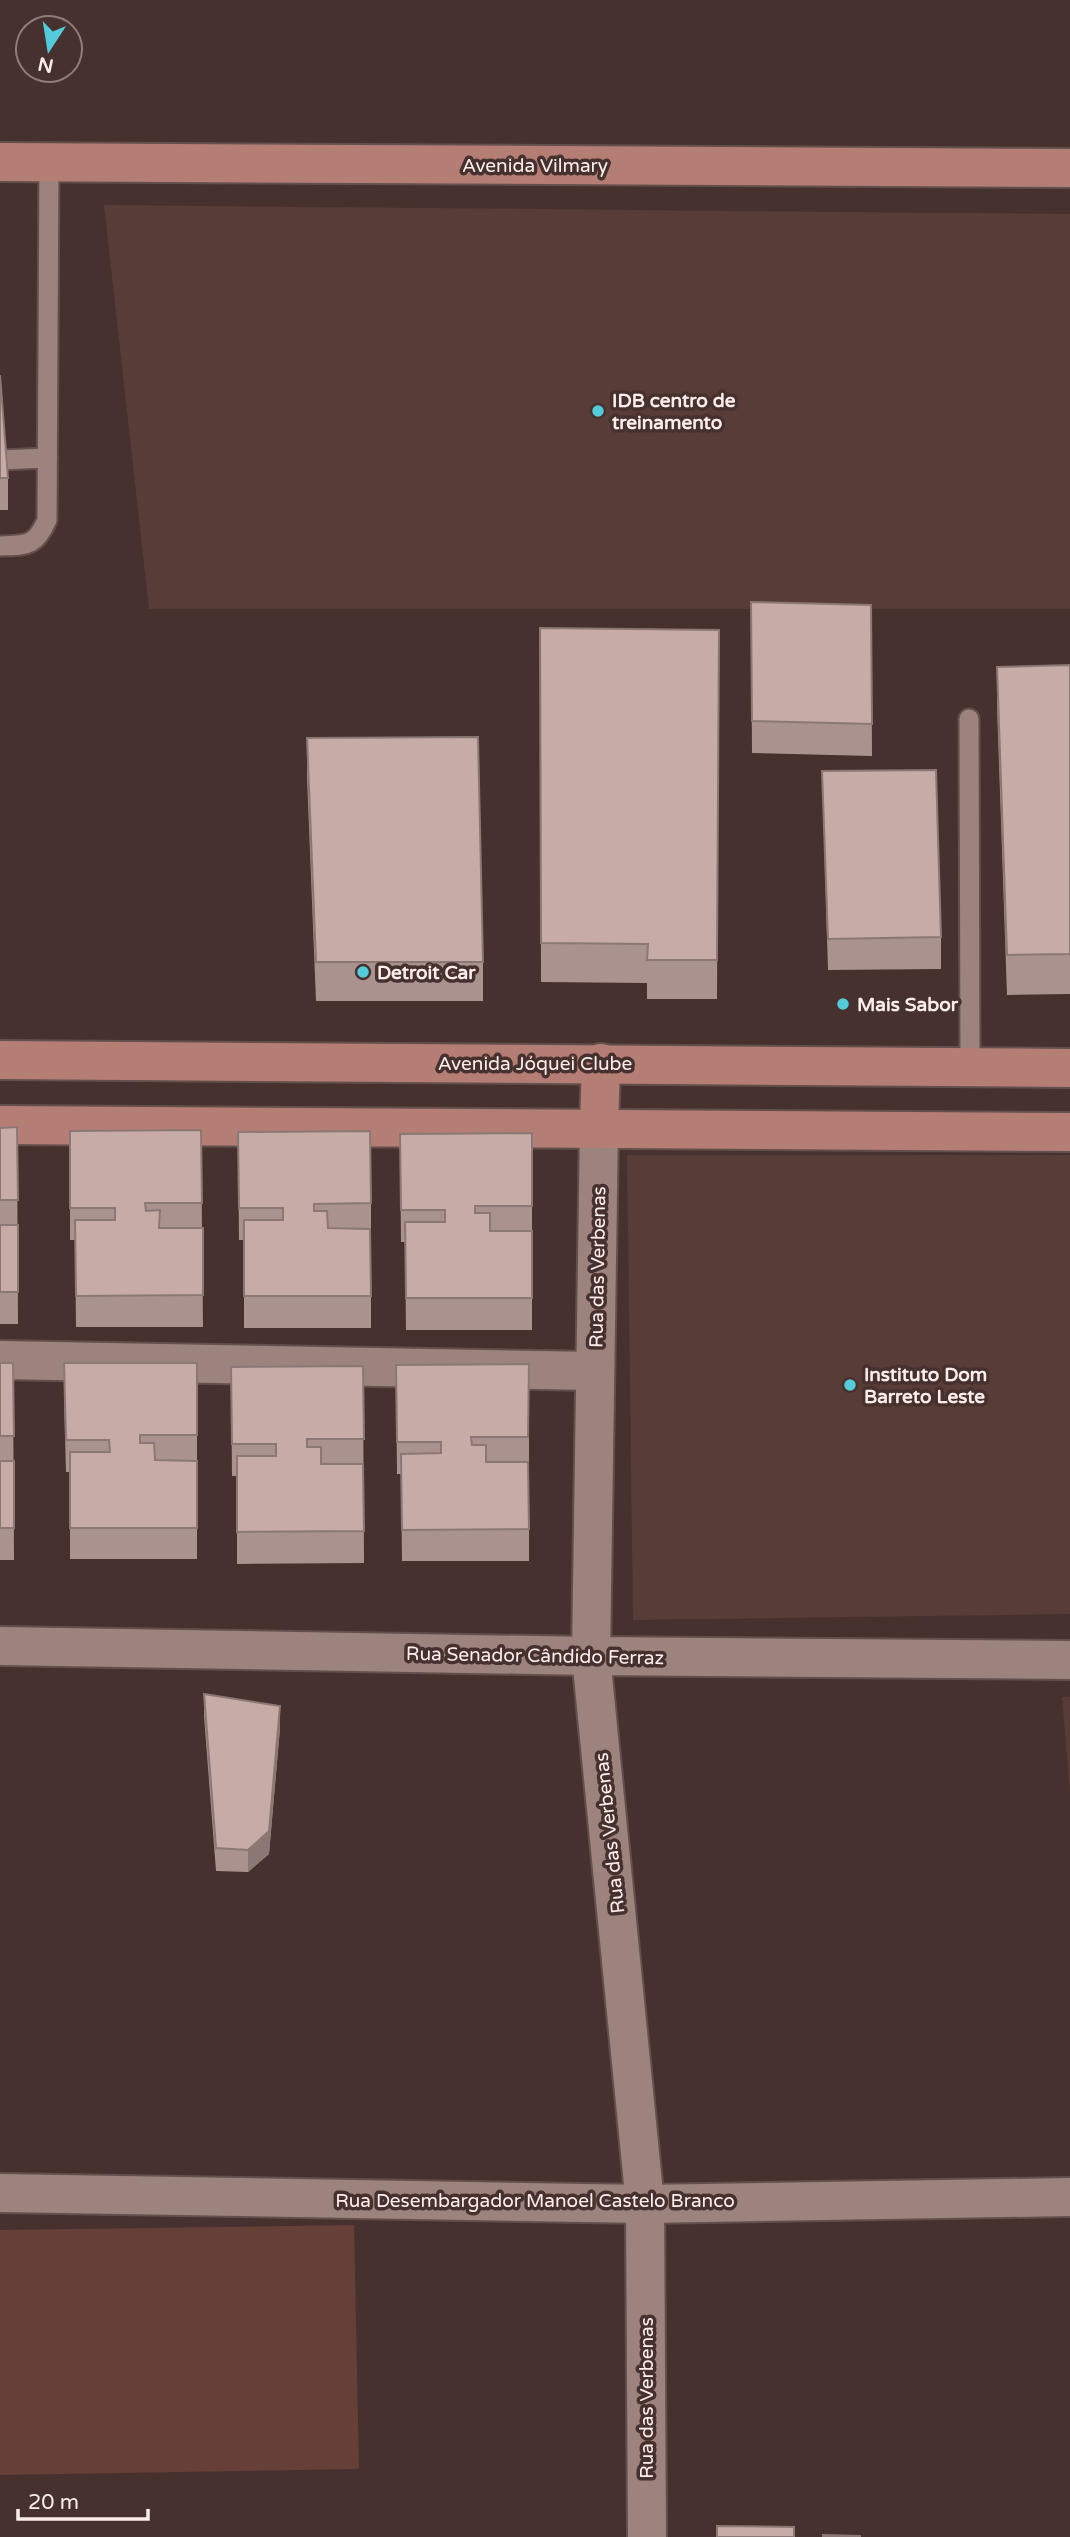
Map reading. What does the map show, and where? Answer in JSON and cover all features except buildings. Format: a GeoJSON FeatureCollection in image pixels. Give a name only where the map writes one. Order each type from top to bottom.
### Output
{"type":"FeatureCollection","features":[{"type":"Feature","properties":{"kind":"main road","name":"Avenida Vilmary"},"geometry":{"type":"LineString","coordinates":[[0,162],[1070,168]]}},
{"type":"Feature","properties":{"kind":"main road","name":"Avenida Jóquei Clube"},"geometry":{"type":"LineString","coordinates":[[0,1060],[1070,1068]]}},
{"type":"Feature","properties":{"kind":"main road"},"geometry":{"type":"LineString","coordinates":[[598,1128],[601,1063]]}},
{"type":"Feature","properties":{"kind":"main road"},"geometry":{"type":"LineString","coordinates":[[0,1125],[1070,1132]]}},
{"type":"Feature","properties":{"kind":"street","name":"Rua das Verbenas"},"geometry":{"type":"LineString","coordinates":[[598,1128],[592,1656],[645,2204],[647,2537]]}},
{"type":"Feature","properties":{"kind":"street"},"geometry":{"type":"LineString","coordinates":[[0,1360],[595,1371]]}},
{"type":"Feature","properties":{"kind":"street","name":"Rua Senador Cândido Ferraz"},"geometry":{"type":"LineString","coordinates":[[0,1646],[592,1656],[1070,1660]]}},
{"type":"Feature","properties":{"kind":"street","name":"Rua Desembargador Manoel Castelo Branco"},"geometry":{"type":"LineString","coordinates":[[0,2193],[645,2204],[1070,2197]]}},
{"type":"Feature","properties":{"kind":"lane"},"geometry":{"type":"LineString","coordinates":[[0,546],[29,545],[41,534],[47,520],[49,162]]}},
{"type":"Feature","properties":{"kind":"lane"},"geometry":{"type":"LineString","coordinates":[[0,460],[47,458]]}},
{"type":"Feature","properties":{"kind":"lane"},"geometry":{"type":"LineString","coordinates":[[969,719],[970,1068]]}},
{"type":"Feature","properties":{"kind":"shaded area","name":"IDB centro de treinamento"},"geometry":{"type":"Polygon","coordinates":[[[104,205],[1070,214],[1070,609],[149,609],[104,205]]]}},
{"type":"Feature","properties":{"kind":"shaded area","name":"Instituto Dom Barreto Leste"},"geometry":{"type":"Polygon","coordinates":[[[627,1155],[1070,1155],[1070,1614],[633,1620],[627,1155]]]}},
{"type":"Feature","properties":{"kind":"shaded area"},"geometry":{"type":"Polygon","coordinates":[[[1062,1697],[1070,1697],[1070,1793],[1062,1697]]]}},
{"type":"Feature","properties":{"kind":"shaded area"},"geometry":{"type":"Polygon","coordinates":[[[354,2225],[359,2469],[0,2475],[0,2230],[354,2225]]]}},
{"type":"Feature","properties":{"kind":"place","name":"IDB centro de treinamento"},"geometry":{"type":"Point","coordinates":[598,411]}},
{"type":"Feature","properties":{"kind":"place","name":"Detroit Car"},"geometry":{"type":"Point","coordinates":[363,972]}},
{"type":"Feature","properties":{"kind":"place","name":"Mais Sabor"},"geometry":{"type":"Point","coordinates":[843,1004]}},
{"type":"Feature","properties":{"kind":"place","name":"Instituto Dom Barreto Leste"},"geometry":{"type":"Point","coordinates":[850,1385]}}]}
